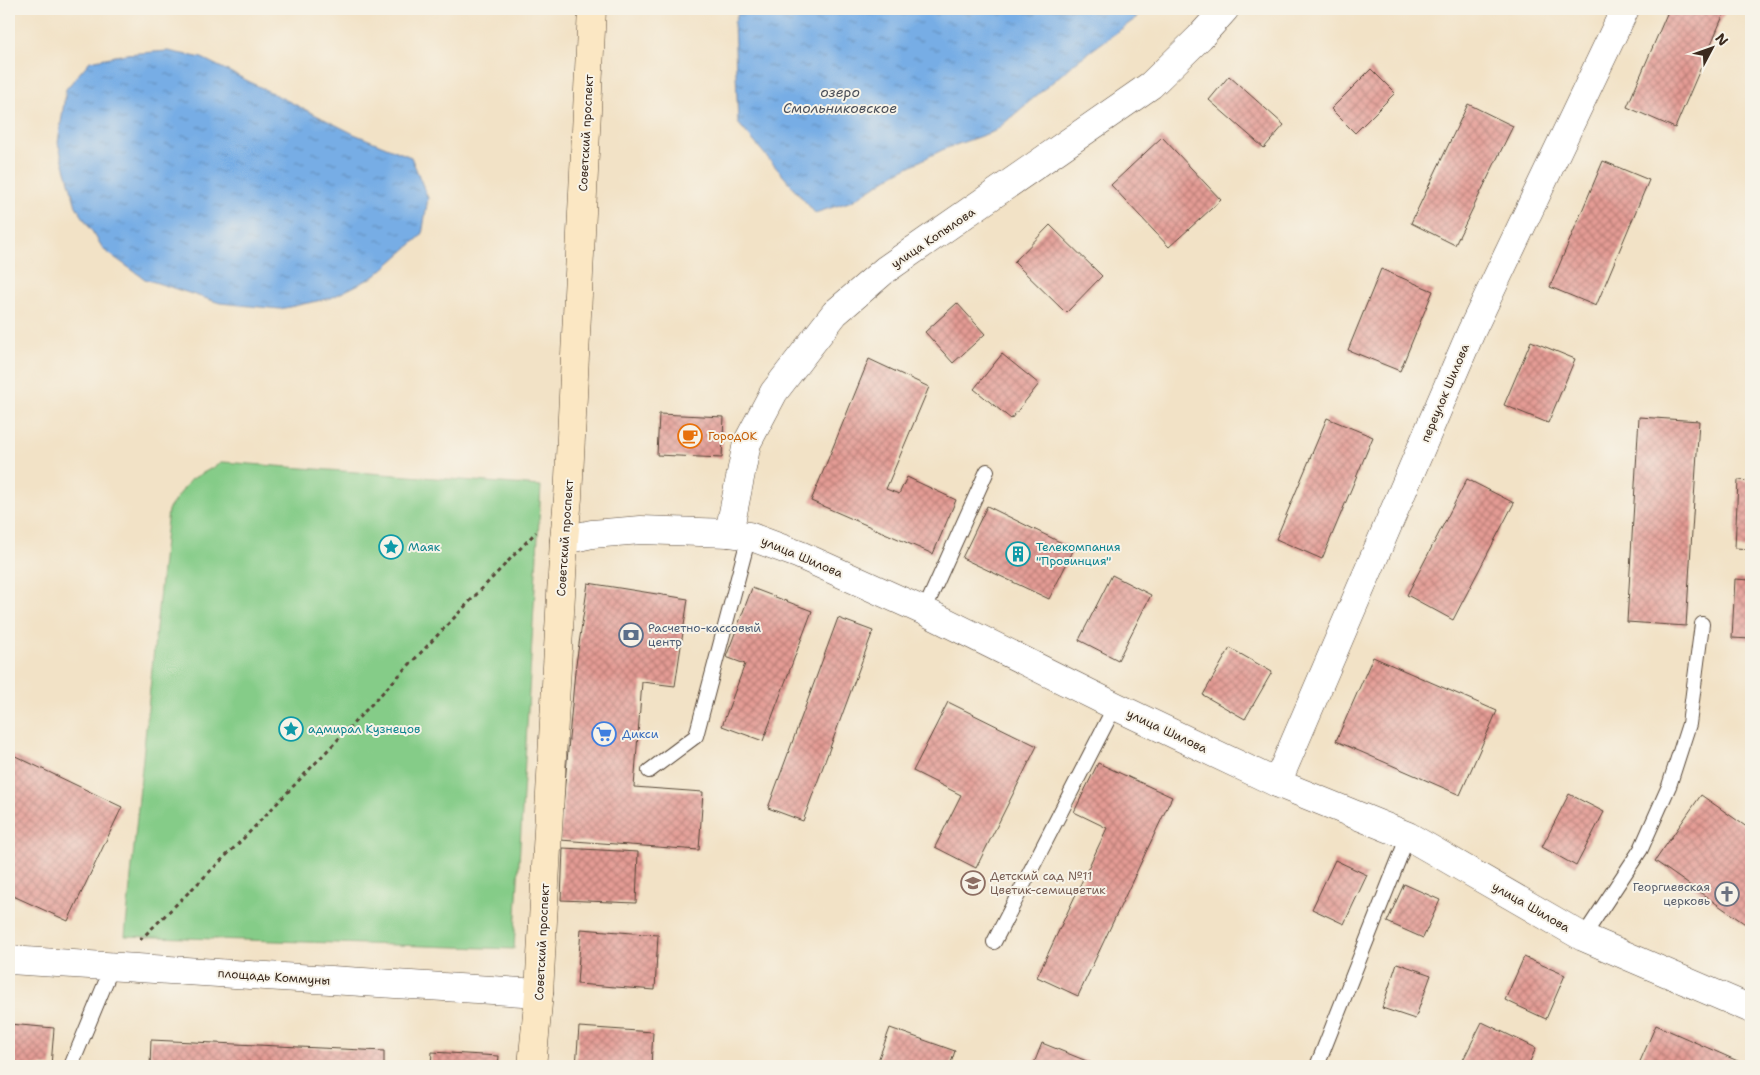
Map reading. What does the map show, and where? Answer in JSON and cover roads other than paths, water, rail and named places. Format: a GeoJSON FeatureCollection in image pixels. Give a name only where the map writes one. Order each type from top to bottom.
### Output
{"type":"FeatureCollection","features":[{"type":"Feature","properties":{"kind":"main road","name":"Советский проспект"},"geometry":{"type":"LineString","coordinates":[[532,1066],[539,993],[564,540],[568,498],[592,9]]}},
{"type":"Feature","properties":{"kind":"street","name":"улица Копылова"},"geometry":{"type":"LineString","coordinates":[[739,534],[747,443],[774,392],[835,313],[878,276],[1151,85],[1200,37],[1225,9]]}},
{"type":"Feature","properties":{"kind":"street","name":"переулок Шилова"},"geometry":{"type":"LineString","coordinates":[[1278,783],[1471,332],[1625,9]]}},
{"type":"Feature","properties":{"kind":"street","name":"улица Шилова"},"geometry":{"type":"LineString","coordinates":[[564,540],[592,534],[641,530],[739,534],[800,555],[924,611],[1115,706],[1278,783],[1408,836],[1583,937],[1751,1009]]}},
{"type":"Feature","properties":{"kind":"street","name":"площадь Коммуны"},"geometry":{"type":"LineString","coordinates":[[9,960],[539,993]]}},
{"type":"Feature","properties":{"kind":"lane"},"geometry":{"type":"LineString","coordinates":[[924,611],[987,471]]}},
{"type":"Feature","properties":{"kind":"lane"},"geometry":{"type":"LineString","coordinates":[[649,771],[696,736],[739,534]]}},
{"type":"Feature","properties":{"kind":"lane"},"geometry":{"type":"LineString","coordinates":[[1583,937],[1641,849],[1669,786],[1689,724],[1702,624]]}},
{"type":"Feature","properties":{"kind":"lane"},"geometry":{"type":"LineString","coordinates":[[994,942],[1115,706]]}},
{"type":"Feature","properties":{"kind":"lane"},"geometry":{"type":"LineString","coordinates":[[1317,1066],[1408,836]]}},
{"type":"Feature","properties":{"kind":"lane"},"geometry":{"type":"LineString","coordinates":[[71,1066],[112,967]]}},
{"type":"Feature","properties":{"kind":"water","name":"озеро Смольниковское"},"geometry":{"type":"Polygon","coordinates":[[[740,9],[1143,9],[1135,19],[1077,61],[995,131],[944,149],[896,173],[852,201],[815,213],[738,123],[734,23],[740,9]]]}},
{"type":"Feature","properties":{"kind":"water"},"geometry":{"type":"Polygon","coordinates":[[[168,51],[202,58],[354,134],[411,157],[428,198],[422,235],[375,276],[331,298],[280,309],[220,303],[145,279],[104,250],[76,206],[58,143],[66,89],[90,61],[126,54],[168,51]]]}},
{"type":"Feature","properties":{"kind":"place","name":"ГородОК"},"geometry":{"type":"Point","coordinates":[690,436]}},
{"type":"Feature","properties":{"kind":"place","name":"Маяк"},"geometry":{"type":"Point","coordinates":[391,547]}},
{"type":"Feature","properties":{"kind":"place","name":"Телекомпания \"Провинция\""},"geometry":{"type":"Point","coordinates":[1018,554]}},
{"type":"Feature","properties":{"kind":"place","name":"Расчетно-кассовый центр"},"geometry":{"type":"Point","coordinates":[631,635]}},
{"type":"Feature","properties":{"kind":"place","name":"адмирал Кузнецов"},"geometry":{"type":"Point","coordinates":[291,729]}},
{"type":"Feature","properties":{"kind":"place","name":"Дикси"},"geometry":{"type":"Point","coordinates":[604,734]}},
{"type":"Feature","properties":{"kind":"place","name":"Детский сад №11 Цветик-семицветик"},"geometry":{"type":"Point","coordinates":[973,883]}},
{"type":"Feature","properties":{"kind":"place","name":"Георгиевская церковь"},"geometry":{"type":"Point","coordinates":[1727,894]}}]}
